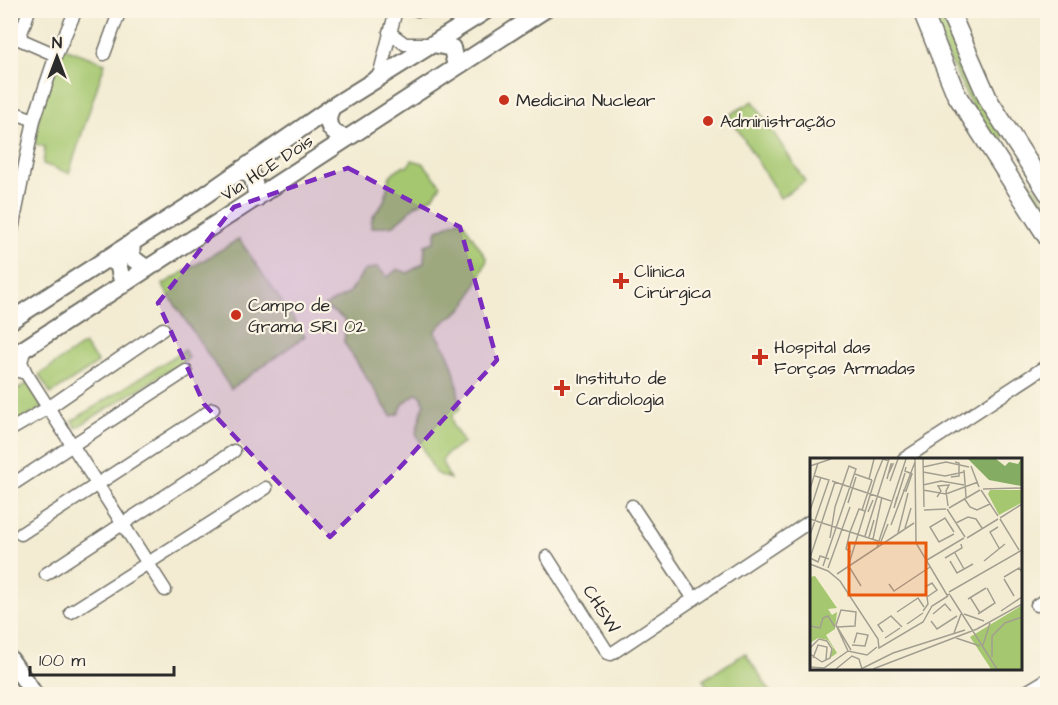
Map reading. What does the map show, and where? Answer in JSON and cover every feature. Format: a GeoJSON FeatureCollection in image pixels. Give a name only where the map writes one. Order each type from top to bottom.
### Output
{"type":"FeatureCollection","features":[{"type":"Feature","properties":{"kind":"main road","name":"Via HCE Dois"},"geometry":{"type":"LineString","coordinates":[[12,317],[132,242],[332,107],[487,10]]}},
{"type":"Feature","properties":{"kind":"main road","name":"Via HCE Dois"},"geometry":{"type":"LineString","coordinates":[[10,358],[544,10]]}},
{"type":"Feature","properties":{"kind":"main road"},"geometry":{"type":"LineString","coordinates":[[922,10],[956,93],[1047,238]]}},
{"type":"Feature","properties":{"kind":"main road"},"geometry":{"type":"LineString","coordinates":[[949,10],[976,77],[1047,193]]}},
{"type":"Feature","properties":{"kind":"main road"},"geometry":{"type":"LineString","coordinates":[[471,22],[465,32],[466,41],[482,51]]}},
{"type":"Feature","properties":{"kind":"main road"},"geometry":{"type":"LineString","coordinates":[[434,44],[452,48],[456,67]]}},
{"type":"Feature","properties":{"kind":"main road"},"geometry":{"type":"LineString","coordinates":[[332,107],[328,118],[329,129],[334,135],[348,138]]}},
{"type":"Feature","properties":{"kind":"main road"},"geometry":{"type":"LineString","coordinates":[[993,154],[1000,145],[1015,144]]}},
{"type":"Feature","properties":{"kind":"main road"},"geometry":{"type":"LineString","coordinates":[[242,169],[253,178],[257,198]]}},
{"type":"Feature","properties":{"kind":"main road"},"geometry":{"type":"LineString","coordinates":[[132,242],[131,257],[147,269]]}},
{"type":"Feature","properties":{"kind":"main road"},"geometry":{"type":"LineString","coordinates":[[105,259],[118,264],[123,285]]}},
{"type":"Feature","properties":{"kind":"main road"},"geometry":{"type":"LineString","coordinates":[[10,659],[34,694]]}},
{"type":"Feature","properties":{"kind":"street"},"geometry":{"type":"LineString","coordinates":[[29,10],[15,37],[56,55]]}},
{"type":"Feature","properties":{"kind":"street"},"geometry":{"type":"LineString","coordinates":[[10,240],[34,120],[56,55],[76,10]]}},
{"type":"Feature","properties":{"kind":"street"},"geometry":{"type":"LineString","coordinates":[[104,54],[120,10]]}},
{"type":"Feature","properties":{"kind":"street"},"geometry":{"type":"LineString","coordinates":[[378,80],[396,10]]}},
{"type":"Feature","properties":{"kind":"street"},"geometry":{"type":"LineString","coordinates":[[417,10],[441,10]]}},
{"type":"Feature","properties":{"kind":"street"},"geometry":{"type":"LineString","coordinates":[[390,32],[405,44],[434,44]]}},
{"type":"Feature","properties":{"kind":"street"},"geometry":{"type":"LineString","coordinates":[[10,111],[34,120]]}},
{"type":"Feature","properties":{"kind":"street"},"geometry":{"type":"LineString","coordinates":[[10,430],[48,408],[163,329]]}},
{"type":"Feature","properties":{"kind":"street"},"geometry":{"type":"LineString","coordinates":[[25,348],[21,362],[26,374],[165,590]]}},
{"type":"Feature","properties":{"kind":"street"},"geometry":{"type":"LineString","coordinates":[[906,458],[1047,366]]}},
{"type":"Feature","properties":{"kind":"street"},"geometry":{"type":"LineString","coordinates":[[10,369],[26,374]]}},
{"type":"Feature","properties":{"kind":"street"},"geometry":{"type":"LineString","coordinates":[[10,486],[186,371]]}},
{"type":"Feature","properties":{"kind":"street"},"geometry":{"type":"LineString","coordinates":[[21,534],[97,487],[213,409]]}},
{"type":"Feature","properties":{"kind":"street"},"geometry":{"type":"LineString","coordinates":[[46,574],[234,451]]}},
{"type":"Feature","properties":{"kind":"street"},"geometry":{"type":"LineString","coordinates":[[71,612],[266,488]]}},
{"type":"Feature","properties":{"kind":"street"},"geometry":{"type":"LineString","coordinates":[[632,506],[694,599]]}},
{"type":"Feature","properties":{"kind":"street","name":"CHSW"},"geometry":{"type":"LineString","coordinates":[[547,558],[609,653],[618,652],[810,521]]}},
{"type":"Feature","properties":{"kind":"street"},"geometry":{"type":"LineString","coordinates":[[1023,694],[1047,679]]}},
{"type":"Feature","properties":{"kind":"highlighted area"},"geometry":{"type":"Polygon","coordinates":[[[348,168],[460,227],[497,360],[394,474],[330,537],[204,404],[158,303],[234,207],[348,168]]]}},
{"type":"Feature","properties":{"kind":"green space"},"geometry":{"type":"Polygon","coordinates":[[[927,11],[944,11],[1004,136],[995,140],[979,122],[927,11]]]}},
{"type":"Feature","properties":{"kind":"green space"},"geometry":{"type":"Polygon","coordinates":[[[61,47],[105,63],[69,173],[43,164],[45,147],[35,144],[39,116],[61,47]]]}},
{"type":"Feature","properties":{"kind":"green space"},"geometry":{"type":"Polygon","coordinates":[[[753,101],[805,181],[780,198],[729,115],[753,101]]]}},
{"type":"Feature","properties":{"kind":"green space"},"geometry":{"type":"Polygon","coordinates":[[[1004,151],[1010,154],[1047,204],[1047,228],[1004,151]]]}},
{"type":"Feature","properties":{"kind":"green space"},"geometry":{"type":"Polygon","coordinates":[[[412,160],[423,163],[441,185],[433,197],[416,205],[394,225],[371,228],[374,214],[385,198],[390,176],[403,166],[407,167],[412,160]]]}},
{"type":"Feature","properties":{"kind":"green space"},"geometry":{"type":"Polygon","coordinates":[[[461,219],[487,259],[467,303],[435,332],[453,368],[460,408],[452,416],[453,426],[464,443],[446,454],[442,462],[450,479],[435,473],[416,433],[424,404],[422,397],[417,393],[404,403],[398,414],[391,416],[344,342],[346,324],[344,319],[324,306],[348,294],[364,271],[377,267],[388,277],[397,269],[408,273],[424,263],[425,245],[434,242],[437,230],[461,219]]]}},
{"type":"Feature","properties":{"kind":"green space","name":"Campo de Grama SRI 02"},"geometry":{"type":"Polygon","coordinates":[[[239,239],[305,336],[231,389],[162,285],[239,239]]]}},
{"type":"Feature","properties":{"kind":"green space"},"geometry":{"type":"Polygon","coordinates":[[[84,344],[98,363],[51,394],[39,375],[84,344]]]}},
{"type":"Feature","properties":{"kind":"green space"},"geometry":{"type":"Polygon","coordinates":[[[184,350],[189,358],[76,428],[72,421],[184,350]]]}},
{"type":"Feature","properties":{"kind":"green space"},"geometry":{"type":"Polygon","coordinates":[[[28,383],[43,407],[11,426],[11,393],[28,383]]]}},
{"type":"Feature","properties":{"kind":"green space"},"geometry":{"type":"Polygon","coordinates":[[[745,653],[772,694],[713,694],[703,680],[745,653]]]}},
{"type":"Feature","properties":{"kind":"place","name":"Medicina Nuclear"},"geometry":{"type":"Point","coordinates":[504,100]}},
{"type":"Feature","properties":{"kind":"place","name":"Administração"},"geometry":{"type":"Point","coordinates":[708,121]}},
{"type":"Feature","properties":{"kind":"place","name":"Clínica Cirúrgica"},"geometry":{"type":"Point","coordinates":[621,281]}},
{"type":"Feature","properties":{"kind":"place","name":"Campo de Grama SRI 02"},"geometry":{"type":"Point","coordinates":[236,315]}},
{"type":"Feature","properties":{"kind":"place","name":"Hospital das Forças Armadas"},"geometry":{"type":"Point","coordinates":[760,357]}},
{"type":"Feature","properties":{"kind":"place","name":"Instituto de Cardiologia"},"geometry":{"type":"Point","coordinates":[562,388]}}]}
